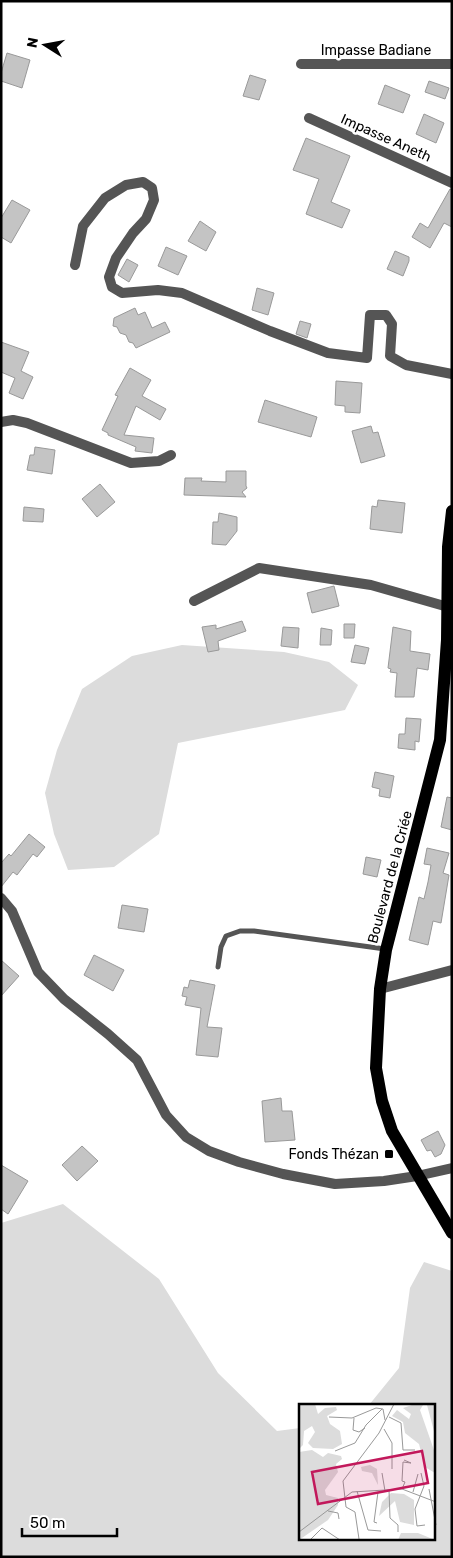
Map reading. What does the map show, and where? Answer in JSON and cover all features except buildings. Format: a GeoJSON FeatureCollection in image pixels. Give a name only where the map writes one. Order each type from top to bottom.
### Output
{"type":"FeatureCollection","features":[{"type":"Feature","properties":{"kind":"main road","name":"Boulevard de la Criée"},"geometry":{"type":"LineString","coordinates":[[452,511],[448,607],[448,702],[386,950],[380,989],[376,1068],[382,1101],[392,1131],[452,1234]]}},
{"type":"Feature","properties":{"kind":"street","name":"Impasse Badiane"},"geometry":{"type":"LineString","coordinates":[[301,64],[452,64]]}},
{"type":"Feature","properties":{"kind":"street","name":"Impasse Aneth"},"geometry":{"type":"LineString","coordinates":[[309,118],[452,182]]}},
{"type":"Feature","properties":{"kind":"street"},"geometry":{"type":"LineString","coordinates":[[75,265],[83,226],[105,198],[126,184],[143,182],[152,188],[154,200],[146,220],[133,232],[116,258],[109,277],[112,287],[122,293],[158,290],[182,293],[270,331],[328,353],[367,358],[370,315],[386,315],[392,324],[390,356],[406,365],[452,374]]}},
{"type":"Feature","properties":{"kind":"street"},"geometry":{"type":"LineString","coordinates":[[1,422],[13,420],[27,423],[131,462],[159,461],[171,455]]}},
{"type":"Feature","properties":{"kind":"street"},"geometry":{"type":"LineString","coordinates":[[194,601],[259,568],[371,585],[448,607]]}},
{"type":"Feature","properties":{"kind":"street"},"geometry":{"type":"LineString","coordinates":[[1,898],[12,911],[38,972],[64,999],[137,1060],[166,1115],[186,1137],[209,1151],[239,1162],[283,1174],[334,1184],[384,1181],[452,1168]]}},
{"type":"Feature","properties":{"kind":"street"},"geometry":{"type":"LineString","coordinates":[[380,989],[452,970]]}},
{"type":"Feature","properties":{"kind":"lane"},"geometry":{"type":"LineString","coordinates":[[218,967],[220,947],[226,936],[240,931],[254,931],[386,950]]}},
{"type":"Feature","properties":{"kind":"shaded area"},"geometry":{"type":"Polygon","coordinates":[[[182,645],[284,652],[329,662],[358,685],[345,710],[178,743],[159,834],[114,867],[68,870],[54,834],[45,793],[57,750],[82,689],[132,656],[182,645]]]}},
{"type":"Feature","properties":{"kind":"shaded area"},"geometry":{"type":"Polygon","coordinates":[[[63,1204],[159,1279],[218,1373],[277,1431],[299,1428],[299,1540],[436,1540],[436,1404],[370,1404],[399,1368],[410,1288],[424,1262],[452,1271],[452,1557],[1,1557],[1,1223],[63,1204]]]}},
{"type":"Feature","properties":{"kind":"place","name":"Fonds Thézan"},"geometry":{"type":"Point","coordinates":[389,1154]}}]}
